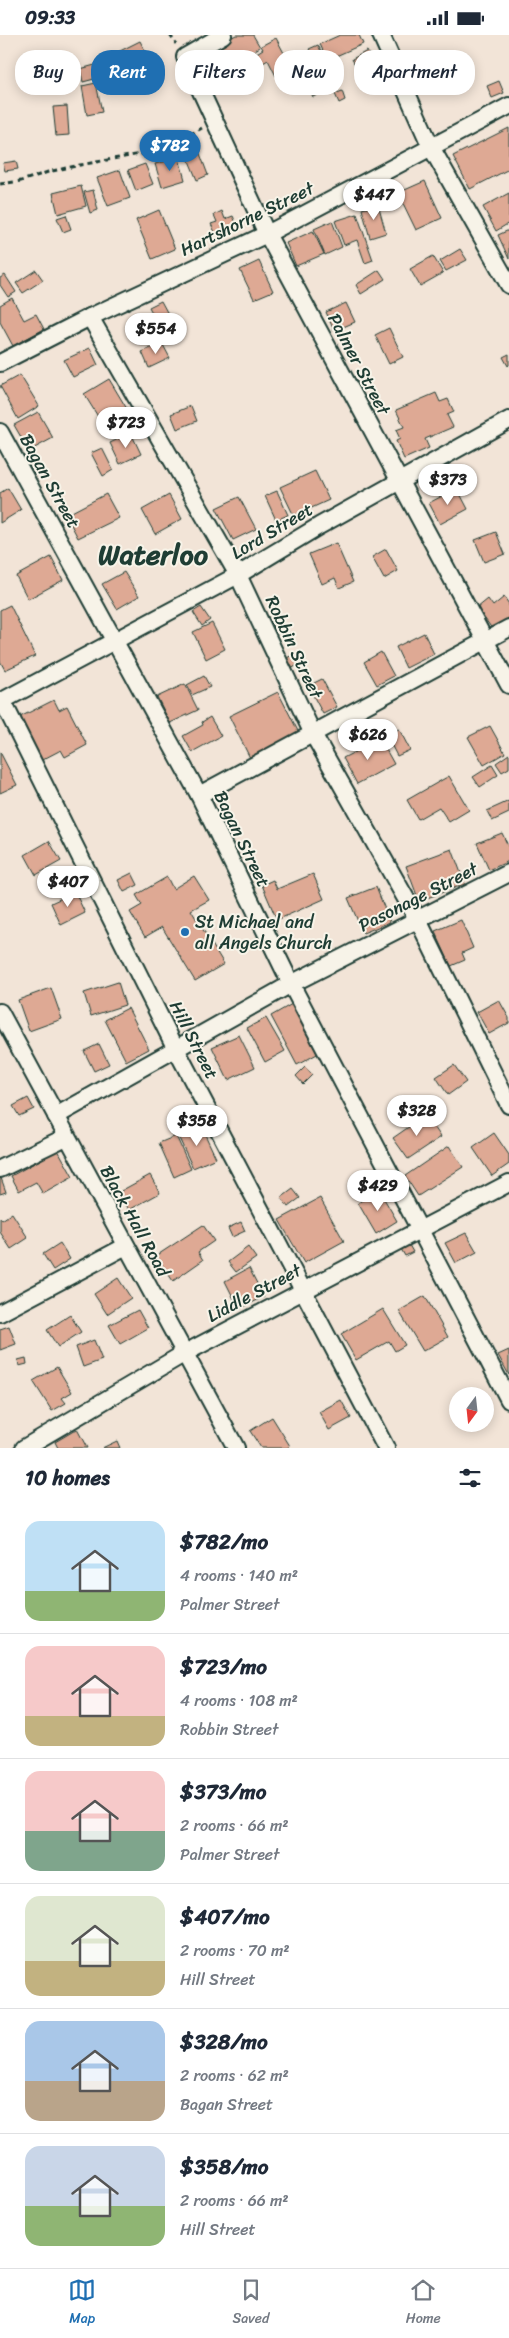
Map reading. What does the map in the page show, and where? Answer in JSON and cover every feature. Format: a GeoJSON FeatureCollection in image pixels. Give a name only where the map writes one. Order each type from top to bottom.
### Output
{"type":"FeatureCollection","features":[{"type":"Feature","properties":{"kind":"street","name":"Palmer Street"},"geometry":{"type":"LineString","coordinates":[[223,35],[185,57],[213,122],[267,234],[484,642],[509,685]]}},
{"type":"Feature","properties":{"kind":"street"},"geometry":{"type":"LineString","coordinates":[[381,35],[431,147],[509,285]]}},
{"type":"Feature","properties":{"kind":"street","name":"Hartshorne Street"},"geometry":{"type":"LineString","coordinates":[[0,363],[90,317],[267,234],[509,106]]}},
{"type":"Feature","properties":{"kind":"street","name":"Robbin Street"},"geometry":{"type":"LineString","coordinates":[[90,317],[238,575],[312,734],[418,920],[509,1105]]}},
{"type":"Feature","properties":{"kind":"street","name":"Lord Street"},"geometry":{"type":"LineString","coordinates":[[1,701],[238,575],[509,420]]}},
{"type":"Feature","properties":{"kind":"street","name":"Bagan Street"},"geometry":{"type":"LineString","coordinates":[[0,432],[199,795],[291,984],[509,1400]]}},
{"type":"Feature","properties":{"kind":"street"},"geometry":{"type":"LineString","coordinates":[[199,795],[509,628]]}},
{"type":"Feature","properties":{"kind":"street","name":"Hill Street"},"geometry":{"type":"LineString","coordinates":[[1,701],[176,1049],[386,1448]]}},
{"type":"Feature","properties":{"kind":"street","name":"Pasonage Street"},"geometry":{"type":"LineString","coordinates":[[56,1115],[291,984],[509,873]]}},
{"type":"Feature","properties":{"kind":"street","name":"Black Hall Road"},"geometry":{"type":"LineString","coordinates":[[0,1012],[236,1448]]}},
{"type":"Feature","properties":{"kind":"street"},"geometry":{"type":"LineString","coordinates":[[0,1169],[66,1137]]}},
{"type":"Feature","properties":{"kind":"street","name":"Liddle Street"},"geometry":{"type":"LineString","coordinates":[[24,1448],[184,1353],[509,1183]]}},
{"type":"Feature","properties":{"kind":"street"},"geometry":{"type":"LineString","coordinates":[[0,1313],[126,1246]]}},
{"type":"Feature","properties":{"kind":"path"},"geometry":{"type":"LineString","coordinates":[[0,184],[21,181],[48,172],[80,165],[162,150],[213,122]]}},
{"type":"Feature","properties":{"kind":"building"},"geometry":{"type":"Polygon","coordinates":[[[236,35],[253,35],[260,47],[255,50],[208,50],[236,35]]]}},
{"type":"Feature","properties":{"kind":"building"},"geometry":{"type":"Polygon","coordinates":[[[340,35],[359,35],[363,44],[344,52],[344,50],[323,50],[320,44],[340,35]]]}},
{"type":"Feature","properties":{"kind":"building"},"geometry":{"type":"Polygon","coordinates":[[[276,38],[282,50],[274,50],[274,72],[268,60],[264,62],[264,50],[261,50],[263,49],[261,46],[276,38]]]}},
{"type":"Feature","properties":{"kind":"building"},"geometry":{"type":"Polygon","coordinates":[[[140,41],[144,50],[122,50],[140,41]]]}},
{"type":"Feature","properties":{"kind":"building"},"geometry":{"type":"Polygon","coordinates":[[[318,45],[320,50],[310,50],[318,45]]]}},
{"type":"Feature","properties":{"kind":"building"},"geometry":{"type":"Polygon","coordinates":[[[91,66],[91,80],[83,82],[81,69],[91,66]]]}},
{"type":"Feature","properties":{"kind":"building"},"geometry":{"type":"Polygon","coordinates":[[[499,81],[504,93],[492,98],[487,86],[499,81]]]}},
{"type":"Feature","properties":{"kind":"building"},"geometry":{"type":"Polygon","coordinates":[[[91,84],[91,95],[98,95],[102,112],[87,115],[82,86],[91,84]]]}},
{"type":"Feature","properties":{"kind":"building"},"geometry":{"type":"Polygon","coordinates":[[[335,95],[343,95],[345,100],[339,103],[335,95]]]}},
{"type":"Feature","properties":{"kind":"building"},"geometry":{"type":"Polygon","coordinates":[[[67,106],[69,135],[56,136],[53,107],[67,106]]]}},
{"type":"Feature","properties":{"kind":"building"},"geometry":{"type":"Polygon","coordinates":[[[509,128],[509,169],[470,189],[453,156],[509,128]]]}},
{"type":"Feature","properties":{"kind":"building"},"geometry":{"type":"Polygon","coordinates":[[[199,151],[208,175],[197,180],[187,156],[199,151]]]}},
{"type":"Feature","properties":{"kind":"building"},"geometry":{"type":"Polygon","coordinates":[[[179,158],[185,180],[162,187],[155,164],[179,158]]]}},
{"type":"Feature","properties":{"kind":"building"},"geometry":{"type":"Polygon","coordinates":[[[16,161],[18,169],[5,171],[3,163],[16,161]]]}},
{"type":"Feature","properties":{"kind":"building"},"geometry":{"type":"Polygon","coordinates":[[[145,164],[153,184],[136,191],[128,170],[145,164]]]}},
{"type":"Feature","properties":{"kind":"building"},"geometry":{"type":"Polygon","coordinates":[[[120,170],[130,198],[108,206],[97,178],[120,170]]]}},
{"type":"Feature","properties":{"kind":"building"},"geometry":{"type":"Polygon","coordinates":[[[425,181],[442,218],[416,230],[398,193],[425,181]]]}},
{"type":"Feature","properties":{"kind":"building"},"geometry":{"type":"Polygon","coordinates":[[[81,186],[86,206],[58,214],[53,193],[81,186]]]}},
{"type":"Feature","properties":{"kind":"building"},"geometry":{"type":"Polygon","coordinates":[[[93,190],[98,210],[90,213],[84,192],[93,190]]]}},
{"type":"Feature","properties":{"kind":"building"},"geometry":{"type":"Polygon","coordinates":[[[509,193],[509,223],[496,231],[483,207],[509,193]]]}},
{"type":"Feature","properties":{"kind":"building"},"geometry":{"type":"Polygon","coordinates":[[[378,205],[386,233],[370,238],[362,209],[378,205]]]}},
{"type":"Feature","properties":{"kind":"building"},"geometry":{"type":"Polygon","coordinates":[[[159,210],[175,249],[152,259],[136,220],[159,210]]]}},
{"type":"Feature","properties":{"kind":"building"},"geometry":{"type":"Polygon","coordinates":[[[222,211],[225,219],[233,216],[237,225],[216,234],[211,224],[217,222],[214,215],[222,211]]]}},
{"type":"Feature","properties":{"kind":"building"},"geometry":{"type":"Polygon","coordinates":[[[357,214],[373,260],[365,263],[357,240],[344,245],[335,221],[357,214]]]}},
{"type":"Feature","properties":{"kind":"building"},"geometry":{"type":"Polygon","coordinates":[[[66,215],[71,229],[63,232],[57,218],[66,215]]]}},
{"type":"Feature","properties":{"kind":"building"},"geometry":{"type":"Polygon","coordinates":[[[332,221],[342,247],[325,255],[314,229],[332,221]]]}},
{"type":"Feature","properties":{"kind":"building"},"geometry":{"type":"Polygon","coordinates":[[[509,230],[509,259],[498,235],[509,230]]]}},
{"type":"Feature","properties":{"kind":"building"},"geometry":{"type":"Polygon","coordinates":[[[313,231],[324,254],[296,266],[286,243],[313,231]]]}},
{"type":"Feature","properties":{"kind":"building"},"geometry":{"type":"Polygon","coordinates":[[[460,249],[467,260],[446,271],[440,261],[460,249]]]}},
{"type":"Feature","properties":{"kind":"building"},"geometry":{"type":"Polygon","coordinates":[[[433,256],[443,273],[420,286],[410,269],[433,256]]]}},
{"type":"Feature","properties":{"kind":"building"},"geometry":{"type":"Polygon","coordinates":[[[259,261],[273,291],[254,299],[240,270],[259,261]]]}},
{"type":"Feature","properties":{"kind":"building"},"geometry":{"type":"Polygon","coordinates":[[[36,270],[43,280],[23,293],[16,283],[36,270]]]}},
{"type":"Feature","properties":{"kind":"building"},"geometry":{"type":"Polygon","coordinates":[[[379,270],[385,279],[361,294],[356,285],[379,270]]]}},
{"type":"Feature","properties":{"kind":"building"},"geometry":{"type":"Polygon","coordinates":[[[5,275],[16,292],[8,297],[0,285],[0,278],[5,275]]]}},
{"type":"Feature","properties":{"kind":"building"},"geometry":{"type":"Polygon","coordinates":[[[12,298],[24,320],[36,314],[44,329],[13,346],[0,322],[0,305],[12,298]]]}},
{"type":"Feature","properties":{"kind":"building"},"geometry":{"type":"Polygon","coordinates":[[[161,301],[175,327],[163,333],[149,307],[161,301]]]}},
{"type":"Feature","properties":{"kind":"building"},"geometry":{"type":"Polygon","coordinates":[[[346,303],[355,322],[334,331],[326,312],[346,303]]]}},
{"type":"Feature","properties":{"kind":"building"},"geometry":{"type":"Polygon","coordinates":[[[389,328],[403,357],[389,364],[375,335],[389,328]]]}},
{"type":"Feature","properties":{"kind":"building"},"geometry":{"type":"Polygon","coordinates":[[[162,343],[170,358],[149,368],[142,352],[162,343]]]}},
{"type":"Feature","properties":{"kind":"building"},"geometry":{"type":"Polygon","coordinates":[[[90,348],[98,365],[73,377],[64,360],[90,348]]]}},
{"type":"Feature","properties":{"kind":"building"},"geometry":{"type":"Polygon","coordinates":[[[509,354],[509,365],[508,366],[503,357],[509,354]]]}},
{"type":"Feature","properties":{"kind":"building"},"geometry":{"type":"Polygon","coordinates":[[[20,375],[39,406],[18,419],[0,386],[20,375]]]}},
{"type":"Feature","properties":{"kind":"building"},"geometry":{"type":"Polygon","coordinates":[[[109,379],[127,409],[102,423],[84,394],[109,379]]]}},
{"type":"Feature","properties":{"kind":"building"},"geometry":{"type":"Polygon","coordinates":[[[436,393],[440,402],[448,399],[454,412],[447,415],[453,427],[425,439],[429,448],[404,459],[396,441],[400,439],[396,430],[404,427],[396,410],[436,393]]]}},
{"type":"Feature","properties":{"kind":"building"},"geometry":{"type":"Polygon","coordinates":[[[191,406],[197,421],[177,429],[171,414],[191,406]]]}},
{"type":"Feature","properties":{"kind":"building"},"geometry":{"type":"Polygon","coordinates":[[[38,412],[53,438],[29,451],[14,425],[38,412]]]}},
{"type":"Feature","properties":{"kind":"building"},"geometry":{"type":"Polygon","coordinates":[[[131,433],[141,454],[120,464],[110,443],[131,433]]]}},
{"type":"Feature","properties":{"kind":"building"},"geometry":{"type":"Polygon","coordinates":[[[102,448],[113,470],[103,476],[91,453],[102,448]]]}},
{"type":"Feature","properties":{"kind":"building"},"geometry":{"type":"Polygon","coordinates":[[[315,471],[329,500],[294,516],[280,487],[315,471]]]}},
{"type":"Feature","properties":{"kind":"building"},"geometry":{"type":"Polygon","coordinates":[[[8,488],[21,510],[0,523],[0,493],[8,488]]]}},
{"type":"Feature","properties":{"kind":"building"},"geometry":{"type":"Polygon","coordinates":[[[457,488],[468,509],[440,524],[429,503],[457,488]]]}},
{"type":"Feature","properties":{"kind":"building"},"geometry":{"type":"Polygon","coordinates":[[[277,491],[288,515],[276,520],[265,496],[277,491]]]}},
{"type":"Feature","properties":{"kind":"building"},"geometry":{"type":"Polygon","coordinates":[[[106,494],[119,518],[78,538],[66,515],[106,494]]]}},
{"type":"Feature","properties":{"kind":"building"},"geometry":{"type":"Polygon","coordinates":[[[169,495],[182,519],[155,534],[142,510],[169,495]]]}},
{"type":"Feature","properties":{"kind":"building"},"geometry":{"type":"Polygon","coordinates":[[[239,497],[256,529],[233,540],[216,508],[239,497]]]}},
{"type":"Feature","properties":{"kind":"building"},"geometry":{"type":"Polygon","coordinates":[[[496,532],[505,554],[484,562],[475,540],[496,532]]]}},
{"type":"Feature","properties":{"kind":"building"},"geometry":{"type":"Polygon","coordinates":[[[336,543],[353,582],[339,588],[335,578],[322,584],[309,554],[336,543]]]}},
{"type":"Feature","properties":{"kind":"building"},"geometry":{"type":"Polygon","coordinates":[[[386,549],[398,571],[384,579],[372,557],[386,549]]]}},
{"type":"Feature","properties":{"kind":"building"},"geometry":{"type":"Polygon","coordinates":[[[51,557],[63,580],[28,599],[16,576],[51,557]]]}},
{"type":"Feature","properties":{"kind":"building"},"geometry":{"type":"Polygon","coordinates":[[[124,572],[139,596],[117,609],[102,584],[124,572]]]}},
{"type":"Feature","properties":{"kind":"building"},"geometry":{"type":"Polygon","coordinates":[[[504,597],[509,604],[509,618],[493,630],[477,608],[488,599],[493,606],[504,597]]]}},
{"type":"Feature","properties":{"kind":"building"},"geometry":{"type":"Polygon","coordinates":[[[10,605],[35,656],[5,670],[0,661],[0,610],[10,605]]]}},
{"type":"Feature","properties":{"kind":"building"},"geometry":{"type":"Polygon","coordinates":[[[201,607],[210,620],[202,626],[193,612],[201,607]]]}},
{"type":"Feature","properties":{"kind":"building"},"geometry":{"type":"Polygon","coordinates":[[[212,623],[225,649],[206,659],[193,632],[212,623]]]}},
{"type":"Feature","properties":{"kind":"building"},"geometry":{"type":"Polygon","coordinates":[[[424,633],[434,654],[406,668],[396,647],[424,633]]]}},
{"type":"Feature","properties":{"kind":"building"},"geometry":{"type":"Polygon","coordinates":[[[300,651],[305,661],[289,670],[283,660],[300,651]]]}},
{"type":"Feature","properties":{"kind":"building"},"geometry":{"type":"Polygon","coordinates":[[[381,652],[394,676],[377,685],[364,662],[381,652]]]}},
{"type":"Feature","properties":{"kind":"building"},"geometry":{"type":"Polygon","coordinates":[[[204,676],[210,687],[192,695],[187,685],[204,676]]]}},
{"type":"Feature","properties":{"kind":"building"},"geometry":{"type":"Polygon","coordinates":[[[322,679],[337,707],[323,714],[308,686],[322,679]]]}},
{"type":"Feature","properties":{"kind":"building"},"geometry":{"type":"Polygon","coordinates":[[[185,684],[198,710],[170,723],[157,697],[185,684]]]}},
{"type":"Feature","properties":{"kind":"building"},"geometry":{"type":"Polygon","coordinates":[[[278,692],[299,733],[250,758],[229,716],[278,692]]]}},
{"type":"Feature","properties":{"kind":"building"},"geometry":{"type":"Polygon","coordinates":[[[54,700],[59,710],[67,706],[87,745],[65,757],[61,750],[38,762],[16,719],[54,700]]]}},
{"type":"Feature","properties":{"kind":"building"},"geometry":{"type":"Polygon","coordinates":[[[210,717],[221,736],[192,752],[183,736],[203,725],[202,722],[210,717]]]}},
{"type":"Feature","properties":{"kind":"building"},"geometry":{"type":"Polygon","coordinates":[[[490,726],[505,753],[484,765],[468,737],[490,726]]]}},
{"type":"Feature","properties":{"kind":"building"},"geometry":{"type":"Polygon","coordinates":[[[399,729],[410,750],[397,756],[386,735],[399,729]]]}},
{"type":"Feature","properties":{"kind":"building"},"geometry":{"type":"Polygon","coordinates":[[[380,739],[394,764],[357,784],[343,758],[380,739]]]}},
{"type":"Feature","properties":{"kind":"building"},"geometry":{"type":"Polygon","coordinates":[[[0,752],[17,785],[0,793],[0,752]]]}},
{"type":"Feature","properties":{"kind":"building"},"geometry":{"type":"Polygon","coordinates":[[[509,754],[509,768],[502,772],[496,763],[509,754]]]}},
{"type":"Feature","properties":{"kind":"building"},"geometry":{"type":"Polygon","coordinates":[[[492,765],[498,775],[480,787],[473,777],[492,765]]]}},
{"type":"Feature","properties":{"kind":"building"},"geometry":{"type":"Polygon","coordinates":[[[449,776],[469,810],[449,822],[439,807],[418,819],[407,800],[449,776]]]}},
{"type":"Feature","properties":{"kind":"building"},"geometry":{"type":"Polygon","coordinates":[[[509,801],[509,813],[492,821],[487,811],[509,801]]]}},
{"type":"Feature","properties":{"kind":"building"},"geometry":{"type":"Polygon","coordinates":[[[502,833],[509,848],[509,861],[489,870],[477,843],[502,833]]]}},
{"type":"Feature","properties":{"kind":"building"},"geometry":{"type":"Polygon","coordinates":[[[49,841],[61,861],[36,875],[25,855],[49,841]]]}},
{"type":"Feature","properties":{"kind":"building"},"geometry":{"type":"Polygon","coordinates":[[[452,849],[465,884],[419,901],[406,866],[452,849]]]}},
{"type":"Feature","properties":{"kind":"building"},"geometry":{"type":"Polygon","coordinates":[[[132,873],[138,885],[124,892],[118,880],[132,873]]]}},
{"type":"Feature","properties":{"kind":"building"},"geometry":{"type":"Polygon","coordinates":[[[313,874],[324,899],[277,920],[262,885],[273,880],[277,889],[313,874]]]}},
{"type":"Feature","properties":{"kind":"building","name":"St Michael and all Angels Church"},"geometry":{"type":"Polygon","coordinates":[[[194,876],[209,900],[191,910],[224,964],[195,981],[162,927],[145,937],[130,912],[142,905],[136,895],[167,877],[173,889],[194,876]]]}},
{"type":"Feature","properties":{"kind":"building"},"geometry":{"type":"Polygon","coordinates":[[[376,887],[390,922],[363,933],[348,898],[376,887]]]}},
{"type":"Feature","properties":{"kind":"building"},"geometry":{"type":"Polygon","coordinates":[[[75,892],[85,913],[61,925],[51,903],[75,892]]]}},
{"type":"Feature","properties":{"kind":"building"},"geometry":{"type":"Polygon","coordinates":[[[461,920],[473,948],[462,953],[465,960],[451,966],[435,931],[461,920]]]}},
{"type":"Feature","properties":{"kind":"building"},"geometry":{"type":"Polygon","coordinates":[[[118,982],[125,1005],[91,1016],[84,993],[118,982]]]}},
{"type":"Feature","properties":{"kind":"building"},"geometry":{"type":"Polygon","coordinates":[[[51,988],[62,1019],[29,1031],[18,1000],[51,988]]]}},
{"type":"Feature","properties":{"kind":"building"},"geometry":{"type":"Polygon","coordinates":[[[499,1000],[509,1018],[509,1023],[489,1034],[477,1012],[499,1000]]]}},
{"type":"Feature","properties":{"kind":"building"},"geometry":{"type":"Polygon","coordinates":[[[292,1004],[319,1053],[297,1065],[271,1016],[292,1004]]]}},
{"type":"Feature","properties":{"kind":"building"},"geometry":{"type":"Polygon","coordinates":[[[128,1008],[149,1049],[126,1061],[105,1020],[128,1008]]]}},
{"type":"Feature","properties":{"kind":"building"},"geometry":{"type":"Polygon","coordinates":[[[266,1018],[285,1051],[265,1062],[247,1028],[266,1018]]]}},
{"type":"Feature","properties":{"kind":"building"},"geometry":{"type":"Polygon","coordinates":[[[239,1035],[255,1067],[228,1080],[212,1047],[239,1035]]]}},
{"type":"Feature","properties":{"kind":"building"},"geometry":{"type":"Polygon","coordinates":[[[99,1044],[109,1064],[94,1071],[84,1051],[99,1044]]]}},
{"type":"Feature","properties":{"kind":"building"},"geometry":{"type":"Polygon","coordinates":[[[454,1065],[466,1082],[448,1095],[436,1077],[454,1065]]]}},
{"type":"Feature","properties":{"kind":"building"},"geometry":{"type":"Polygon","coordinates":[[[305,1067],[312,1075],[303,1084],[296,1076],[305,1067]]]}},
{"type":"Feature","properties":{"kind":"building"},"geometry":{"type":"Polygon","coordinates":[[[28,1098],[34,1109],[19,1116],[13,1106],[28,1098]]]}},
{"type":"Feature","properties":{"kind":"building"},"geometry":{"type":"Polygon","coordinates":[[[426,1115],[441,1137],[408,1159],[393,1138],[426,1115]]]}},
{"type":"Feature","properties":{"kind":"building"},"geometry":{"type":"Polygon","coordinates":[[[201,1126],[216,1158],[193,1168],[178,1136],[201,1126]]]}},
{"type":"Feature","properties":{"kind":"building"},"geometry":{"type":"Polygon","coordinates":[[[494,1133],[509,1155],[509,1164],[492,1176],[473,1148],[494,1133]]]}},
{"type":"Feature","properties":{"kind":"building"},"geometry":{"type":"Polygon","coordinates":[[[176,1136],[191,1169],[174,1177],[159,1143],[176,1136]]]}},
{"type":"Feature","properties":{"kind":"building"},"geometry":{"type":"Polygon","coordinates":[[[449,1146],[463,1167],[418,1196],[405,1176],[449,1146]]]}},
{"type":"Feature","properties":{"kind":"building"},"geometry":{"type":"Polygon","coordinates":[[[58,1150],[73,1177],[43,1194],[36,1182],[19,1191],[11,1176],[58,1150]]]}},
{"type":"Feature","properties":{"kind":"building"},"geometry":{"type":"Polygon","coordinates":[[[0,1175],[6,1192],[0,1194],[0,1175]]]}},
{"type":"Feature","properties":{"kind":"building"},"geometry":{"type":"Polygon","coordinates":[[[150,1175],[160,1193],[129,1210],[119,1192],[150,1175]]]}},
{"type":"Feature","properties":{"kind":"building"},"geometry":{"type":"Polygon","coordinates":[[[293,1189],[300,1198],[288,1207],[281,1198],[293,1189]]]}},
{"type":"Feature","properties":{"kind":"building"},"geometry":{"type":"Polygon","coordinates":[[[379,1190],[397,1221],[376,1234],[358,1203],[379,1190]]]}},
{"type":"Feature","properties":{"kind":"building"},"geometry":{"type":"Polygon","coordinates":[[[320,1198],[344,1241],[304,1263],[279,1220],[320,1198]]]}},
{"type":"Feature","properties":{"kind":"building"},"geometry":{"type":"Polygon","coordinates":[[[12,1213],[28,1238],[11,1249],[0,1232],[0,1217],[2,1220],[12,1213]]]}},
{"type":"Feature","properties":{"kind":"building"},"geometry":{"type":"Polygon","coordinates":[[[241,1222],[245,1231],[232,1237],[228,1228],[241,1222]]]}},
{"type":"Feature","properties":{"kind":"building"},"geometry":{"type":"Polygon","coordinates":[[[203,1225],[214,1241],[198,1252],[203,1260],[173,1281],[156,1256],[203,1225]]]}},
{"type":"Feature","properties":{"kind":"building"},"geometry":{"type":"Polygon","coordinates":[[[466,1233],[477,1252],[456,1263],[445,1243],[466,1233]]]}},
{"type":"Feature","properties":{"kind":"building"},"geometry":{"type":"Polygon","coordinates":[[[60,1243],[70,1259],[53,1270],[43,1254],[60,1243]]]}},
{"type":"Feature","properties":{"kind":"building"},"geometry":{"type":"Polygon","coordinates":[[[409,1245],[413,1252],[405,1256],[401,1249],[409,1245]]]}},
{"type":"Feature","properties":{"kind":"building"},"geometry":{"type":"Polygon","coordinates":[[[248,1247],[256,1258],[236,1272],[228,1262],[248,1247]]]}},
{"type":"Feature","properties":{"kind":"building"},"geometry":{"type":"Polygon","coordinates":[[[249,1268],[264,1297],[239,1309],[225,1281],[249,1268]]]}},
{"type":"Feature","properties":{"kind":"building"},"geometry":{"type":"Polygon","coordinates":[[[118,1278],[131,1298],[107,1314],[94,1294],[118,1278]]]}},
{"type":"Feature","properties":{"kind":"building"},"geometry":{"type":"Polygon","coordinates":[[[425,1296],[448,1337],[423,1351],[399,1311],[425,1296]]]}},
{"type":"Feature","properties":{"kind":"building"},"geometry":{"type":"Polygon","coordinates":[[[383,1309],[405,1345],[395,1351],[389,1341],[356,1360],[341,1334],[383,1309]]]}},
{"type":"Feature","properties":{"kind":"building"},"geometry":{"type":"Polygon","coordinates":[[[138,1310],[148,1328],[120,1344],[109,1325],[138,1310]]]}},
{"type":"Feature","properties":{"kind":"building"},"geometry":{"type":"Polygon","coordinates":[[[70,1315],[81,1332],[58,1347],[47,1330],[70,1315]]]}},
{"type":"Feature","properties":{"kind":"building"},"geometry":{"type":"Polygon","coordinates":[[[9,1326],[16,1344],[0,1350],[0,1329],[9,1326]]]}},
{"type":"Feature","properties":{"kind":"building"},"geometry":{"type":"Polygon","coordinates":[[[94,1340],[102,1360],[83,1367],[76,1347],[94,1340]]]}},
{"type":"Feature","properties":{"kind":"building"},"geometry":{"type":"Polygon","coordinates":[[[509,1350],[509,1375],[498,1355],[509,1350]]]}},
{"type":"Feature","properties":{"kind":"building"},"geometry":{"type":"Polygon","coordinates":[[[26,1358],[27,1364],[19,1366],[18,1360],[26,1358]]]}},
{"type":"Feature","properties":{"kind":"building"},"geometry":{"type":"Polygon","coordinates":[[[57,1367],[72,1392],[62,1398],[66,1403],[52,1411],[33,1381],[57,1367]]]}},
{"type":"Feature","properties":{"kind":"building"},"geometry":{"type":"Polygon","coordinates":[[[341,1400],[351,1418],[329,1430],[319,1412],[341,1400]]]}},
{"type":"Feature","properties":{"kind":"building"},"geometry":{"type":"Polygon","coordinates":[[[272,1417],[290,1446],[287,1448],[261,1448],[250,1431],[272,1417]]]}},
{"type":"Feature","properties":{"kind":"building"},"geometry":{"type":"Polygon","coordinates":[[[77,1429],[87,1448],[58,1448],[55,1442],[77,1429]]]}},
{"type":"Feature","properties":{"kind":"building"},"geometry":{"type":"Polygon","coordinates":[[[117,1441],[120,1448],[102,1448],[117,1441]]]}},
{"type":"Feature","properties":{"kind":"place","name":"St Michael and all Angels Church"},"geometry":{"type":"Point","coordinates":[185,932]}},
{"type":"Feature","properties":{"kind":"district","name":"Waterloo"},"geometry":{"type":"Point","coordinates":[153,554]}}]}
